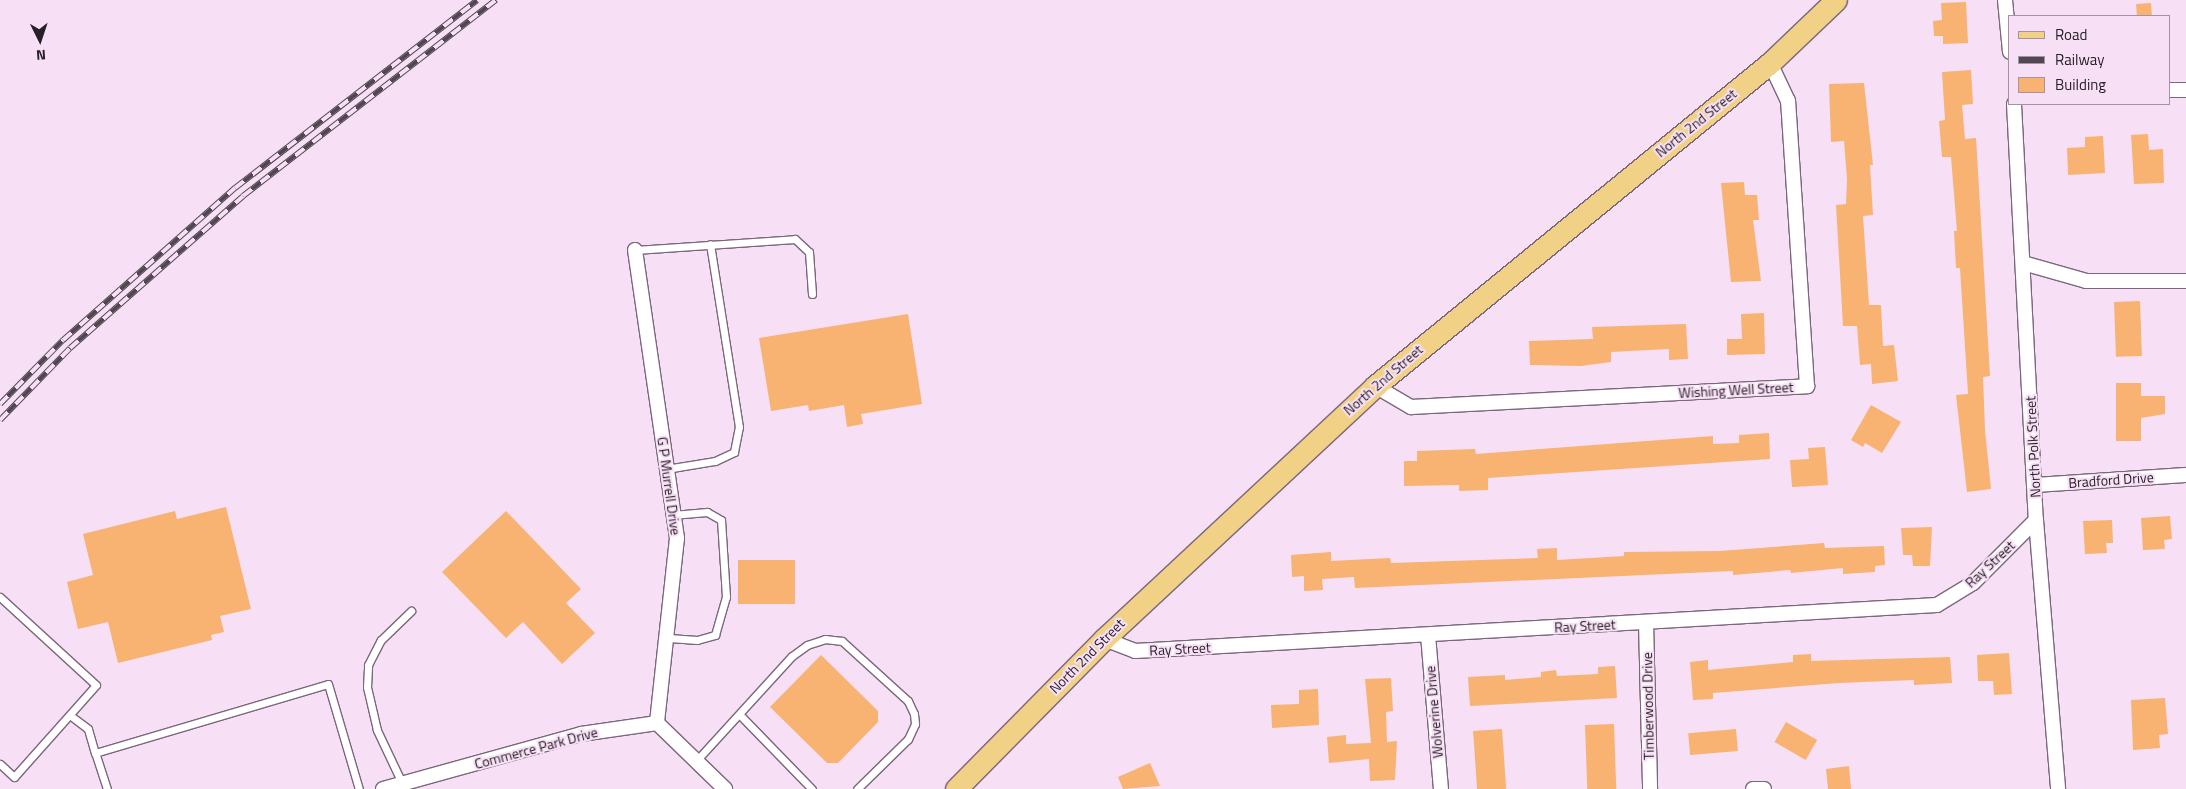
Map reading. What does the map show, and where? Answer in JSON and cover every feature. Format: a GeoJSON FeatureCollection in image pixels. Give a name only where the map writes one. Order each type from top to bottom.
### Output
{"type":"FeatureCollection","features":[{"type":"Feature","properties":{"kind":"main road","name":"North 2nd Street"},"geometry":{"type":"LineString","coordinates":[[956,789],[1104,639],[1375,386],[1770,64],[1836,0]]}},
{"type":"Feature","properties":{"kind":"street"},"geometry":{"type":"LineString","coordinates":[[2005,0],[2008,31]]}},
{"type":"Feature","properties":{"kind":"street","name":"Wishing Well Street"},"geometry":{"type":"LineString","coordinates":[[1375,386],[1411,407],[1807,386],[1788,101],[1770,64]]}},
{"type":"Feature","properties":{"kind":"street"},"geometry":{"type":"LineString","coordinates":[[2171,90],[2186,90]]}},
{"type":"Feature","properties":{"kind":"street","name":"North Polk Street"},"geometry":{"type":"LineString","coordinates":[[2014,105],[2036,520],[2058,789]]}},
{"type":"Feature","properties":{"kind":"street","name":"G P Murrell Drive"},"geometry":{"type":"LineString","coordinates":[[635,250],[666,469],[675,515],[676,560],[669,638],[657,723]]}},
{"type":"Feature","properties":{"kind":"street"},"geometry":{"type":"LineString","coordinates":[[2023,262],[2086,281],[2186,281]]}},
{"type":"Feature","properties":{"kind":"street","name":"Bradford Drive"},"geometry":{"type":"LineString","coordinates":[[2035,484],[2186,475]]}},
{"type":"Feature","properties":{"kind":"street","name":"Ray Street"},"geometry":{"type":"LineString","coordinates":[[1104,639],[1134,652],[1937,605],[1973,583],[2036,520]]}},
{"type":"Feature","properties":{"kind":"street","name":"Timberwood Drive"},"geometry":{"type":"LineString","coordinates":[[1646,622],[1650,789]]}},
{"type":"Feature","properties":{"kind":"street","name":"Wolverine Drive"},"geometry":{"type":"LineString","coordinates":[[1428,635],[1441,789]]}},
{"type":"Feature","properties":{"kind":"street"},"geometry":{"type":"LineString","coordinates":[[657,723],[725,789]]}},
{"type":"Feature","properties":{"kind":"street","name":"Commerce Park Drive"},"geometry":{"type":"LineString","coordinates":[[383,789],[580,734],[657,723]]}},
{"type":"Feature","properties":{"kind":"street"},"geometry":{"type":"LineString","coordinates":[[1753,789],[1764,789]]}},
{"type":"Feature","properties":{"kind":"lane"},"geometry":{"type":"LineString","coordinates":[[635,250],[795,240],[809,252],[812,294]]}},
{"type":"Feature","properties":{"kind":"lane"},"geometry":{"type":"LineString","coordinates":[[666,469],[715,461],[734,452],[739,427],[710,244]]}},
{"type":"Feature","properties":{"kind":"lane"},"geometry":{"type":"LineString","coordinates":[[669,638],[697,640],[715,635],[726,597],[721,520],[707,512],[675,515]]}},
{"type":"Feature","properties":{"kind":"lane"},"geometry":{"type":"LineString","coordinates":[[0,598],[96,685],[71,716],[14,777],[0,764]]}},
{"type":"Feature","properties":{"kind":"lane"},"geometry":{"type":"LineString","coordinates":[[402,783],[377,730],[367,688],[368,665],[381,640],[411,611]]}},
{"type":"Feature","properties":{"kind":"lane"},"geometry":{"type":"LineString","coordinates":[[696,761],[807,645],[825,639],[842,641],[908,701],[914,714],[915,724],[908,739],[857,789]]}},
{"type":"Feature","properties":{"kind":"lane"},"geometry":{"type":"LineString","coordinates":[[95,753],[328,684],[359,789]]}},
{"type":"Feature","properties":{"kind":"lane"},"geometry":{"type":"LineString","coordinates":[[740,715],[812,789]]}},
{"type":"Feature","properties":{"kind":"lane"},"geometry":{"type":"LineString","coordinates":[[71,716],[88,729],[107,789]]}},
{"type":"Feature","properties":{"kind":"building"},"geometry":{"type":"Polygon","coordinates":[[[1966,2],[1968,43],[1943,44],[1943,36],[1934,36],[1933,21],[1942,20],[1941,3],[1966,2]]]}},
{"type":"Feature","properties":{"kind":"building"},"geometry":{"type":"Polygon","coordinates":[[[2151,3],[2152,15],[2137,15],[2136,4],[2151,3]]]}},
{"type":"Feature","properties":{"kind":"building"},"geometry":{"type":"Polygon","coordinates":[[[1971,70],[1973,104],[1962,105],[1965,139],[1976,138],[1990,376],[1983,377],[1985,430],[1991,489],[1967,492],[1956,395],[1968,394],[1960,268],[1956,268],[1954,231],[1957,231],[1951,157],[1942,157],[1939,121],[1945,120],[1942,72],[1971,70]]]}},
{"type":"Feature","properties":{"kind":"building"},"geometry":{"type":"Polygon","coordinates":[[[1864,83],[1873,165],[1870,165],[1873,215],[1863,216],[1869,305],[1881,305],[1883,346],[1894,345],[1898,381],[1872,384],[1871,364],[1860,365],[1857,326],[1843,326],[1836,205],[1846,204],[1847,179],[1844,141],[1831,142],[1829,84],[1864,83]]]}},
{"type":"Feature","properties":{"kind":"building"},"geometry":{"type":"Polygon","coordinates":[[[2148,134],[2149,150],[2163,149],[2164,183],[2134,184],[2131,135],[2148,134]]]}},
{"type":"Feature","properties":{"kind":"building"},"geometry":{"type":"Polygon","coordinates":[[[2103,136],[2105,173],[2068,175],[2067,148],[2085,147],[2085,137],[2103,136]]]}},
{"type":"Feature","properties":{"kind":"building"},"geometry":{"type":"Polygon","coordinates":[[[1744,182],[1745,195],[1757,195],[1759,220],[1753,220],[1761,281],[1731,282],[1721,183],[1744,182]]]}},
{"type":"Feature","properties":{"kind":"building"},"geometry":{"type":"Polygon","coordinates":[[[2140,301],[2142,356],[2116,357],[2114,302],[2140,301]]]}},
{"type":"Feature","properties":{"kind":"building"},"geometry":{"type":"Polygon","coordinates":[[[1764,313],[1765,354],[1727,355],[1727,339],[1742,339],[1741,314],[1764,313]]]}},
{"type":"Feature","properties":{"kind":"building"},"geometry":{"type":"Polygon","coordinates":[[[908,314],[922,404],[861,414],[863,424],[847,427],[844,405],[809,411],[808,405],[771,411],[759,338],[908,314]]]}},
{"type":"Feature","properties":{"kind":"building"},"geometry":{"type":"Polygon","coordinates":[[[1686,324],[1688,359],[1669,360],[1669,349],[1611,352],[1611,362],[1581,366],[1530,365],[1529,341],[1593,339],[1592,327],[1686,324]]]}},
{"type":"Feature","properties":{"kind":"building"},"geometry":{"type":"Polygon","coordinates":[[[2116,383],[2141,383],[2141,396],[2165,396],[2165,414],[2141,418],[2141,441],[2116,441],[2116,383]]]}},
{"type":"Feature","properties":{"kind":"building"},"geometry":{"type":"Polygon","coordinates":[[[1871,405],[1901,422],[1882,453],[1865,443],[1863,447],[1851,440],[1871,405]]]}},
{"type":"Feature","properties":{"kind":"building"},"geometry":{"type":"Polygon","coordinates":[[[1769,433],[1770,459],[1488,478],[1488,490],[1459,491],[1459,485],[1404,486],[1404,461],[1417,461],[1417,451],[1475,449],[1476,454],[1713,436],[1713,444],[1739,443],[1739,435],[1769,433]]]}},
{"type":"Feature","properties":{"kind":"building"},"geometry":{"type":"Polygon","coordinates":[[[1825,447],[1828,485],[1792,487],[1790,460],[1809,459],[1808,448],[1825,447]]]}},
{"type":"Feature","properties":{"kind":"building"},"geometry":{"type":"Polygon","coordinates":[[[226,507],[251,609],[220,616],[224,632],[211,635],[212,640],[118,663],[108,622],[78,629],[67,582],[93,575],[83,534],[175,511],[177,519],[226,507]]]}},
{"type":"Feature","properties":{"kind":"building"},"geometry":{"type":"Polygon","coordinates":[[[506,511],[581,589],[566,603],[595,633],[562,664],[523,622],[506,638],[442,572],[506,511]]]}},
{"type":"Feature","properties":{"kind":"building"},"geometry":{"type":"Polygon","coordinates":[[[2170,516],[2172,539],[2164,540],[2165,549],[2143,550],[2141,518],[2170,516]]]}},
{"type":"Feature","properties":{"kind":"building"},"geometry":{"type":"Polygon","coordinates":[[[2112,520],[2113,543],[2106,543],[2107,553],[2085,554],[2083,521],[2112,520]]]}},
{"type":"Feature","properties":{"kind":"building"},"geometry":{"type":"Polygon","coordinates":[[[1932,527],[1930,566],[1913,566],[1912,555],[1903,555],[1901,528],[1932,527]]]}},
{"type":"Feature","properties":{"kind":"building"},"geometry":{"type":"Polygon","coordinates":[[[1824,543],[1825,548],[1884,546],[1885,565],[1875,566],[1875,572],[1843,574],[1843,568],[1791,573],[1790,570],[1733,575],[1733,571],[1355,588],[1354,577],[1322,579],[1323,590],[1304,591],[1304,576],[1292,577],[1291,555],[1331,552],[1331,561],[1390,558],[1391,563],[1538,558],[1537,549],[1557,548],[1557,560],[1624,556],[1624,552],[1720,551],[1824,543]]]}},
{"type":"Feature","properties":{"kind":"building"},"geometry":{"type":"Polygon","coordinates":[[[738,560],[795,560],[795,604],[738,604],[738,560]]]}},
{"type":"Feature","properties":{"kind":"building"},"geometry":{"type":"Polygon","coordinates":[[[2009,653],[2012,694],[1994,695],[1993,681],[1978,681],[1977,655],[2009,653]]]}},
{"type":"Feature","properties":{"kind":"building"},"geometry":{"type":"Polygon","coordinates":[[[1811,654],[1811,661],[1950,657],[1952,683],[1914,685],[1914,680],[1839,683],[1713,693],[1713,699],[1693,700],[1690,662],[1708,660],[1708,670],[1793,662],[1793,655],[1811,654]]]}},
{"type":"Feature","properties":{"kind":"building"},"geometry":{"type":"Polygon","coordinates":[[[821,655],[878,711],[878,722],[838,763],[827,763],[770,707],[821,655]]]}},
{"type":"Feature","properties":{"kind":"building"},"geometry":{"type":"Polygon","coordinates":[[[1615,666],[1617,698],[1470,706],[1468,677],[1505,675],[1505,680],[1541,677],[1541,672],[1556,670],[1557,676],[1598,674],[1598,667],[1615,666]]]}},
{"type":"Feature","properties":{"kind":"building"},"geometry":{"type":"Polygon","coordinates":[[[1391,678],[1393,711],[1386,712],[1387,742],[1397,741],[1395,780],[1370,781],[1369,759],[1329,763],[1327,737],[1346,735],[1346,744],[1371,743],[1365,679],[1391,678]]]}},
{"type":"Feature","properties":{"kind":"building"},"geometry":{"type":"Polygon","coordinates":[[[1318,689],[1319,725],[1272,728],[1271,705],[1299,704],[1299,690],[1318,689]]]}},
{"type":"Feature","properties":{"kind":"building"},"geometry":{"type":"Polygon","coordinates":[[[2165,698],[2168,734],[2159,735],[2160,748],[2133,750],[2131,700],[2165,698]]]}},
{"type":"Feature","properties":{"kind":"building"},"geometry":{"type":"Polygon","coordinates":[[[1786,722],[1817,740],[1806,760],[1774,742],[1786,722]]]}},
{"type":"Feature","properties":{"kind":"building"},"geometry":{"type":"Polygon","coordinates":[[[1614,724],[1616,789],[1587,789],[1585,725],[1614,724]]]}},
{"type":"Feature","properties":{"kind":"building"},"geometry":{"type":"Polygon","coordinates":[[[1502,729],[1506,789],[1477,789],[1473,731],[1502,729]]]}},
{"type":"Feature","properties":{"kind":"building"},"geometry":{"type":"Polygon","coordinates":[[[1736,729],[1738,751],[1690,755],[1688,733],[1736,729]]]}},
{"type":"Feature","properties":{"kind":"building"},"geometry":{"type":"Polygon","coordinates":[[[1150,763],[1160,786],[1123,789],[1118,777],[1150,763]]]}},
{"type":"Feature","properties":{"kind":"building"},"geometry":{"type":"Polygon","coordinates":[[[1849,766],[1851,789],[1828,789],[1826,769],[1849,766]]]}},
{"type":"Feature","properties":{"kind":"railway"},"geometry":{"type":"LineString","coordinates":[[0,404],[63,340],[235,188],[477,0]]}},
{"type":"Feature","properties":{"kind":"railway"},"geometry":{"type":"LineString","coordinates":[[0,420],[70,348],[243,196],[496,0]]}}]}
